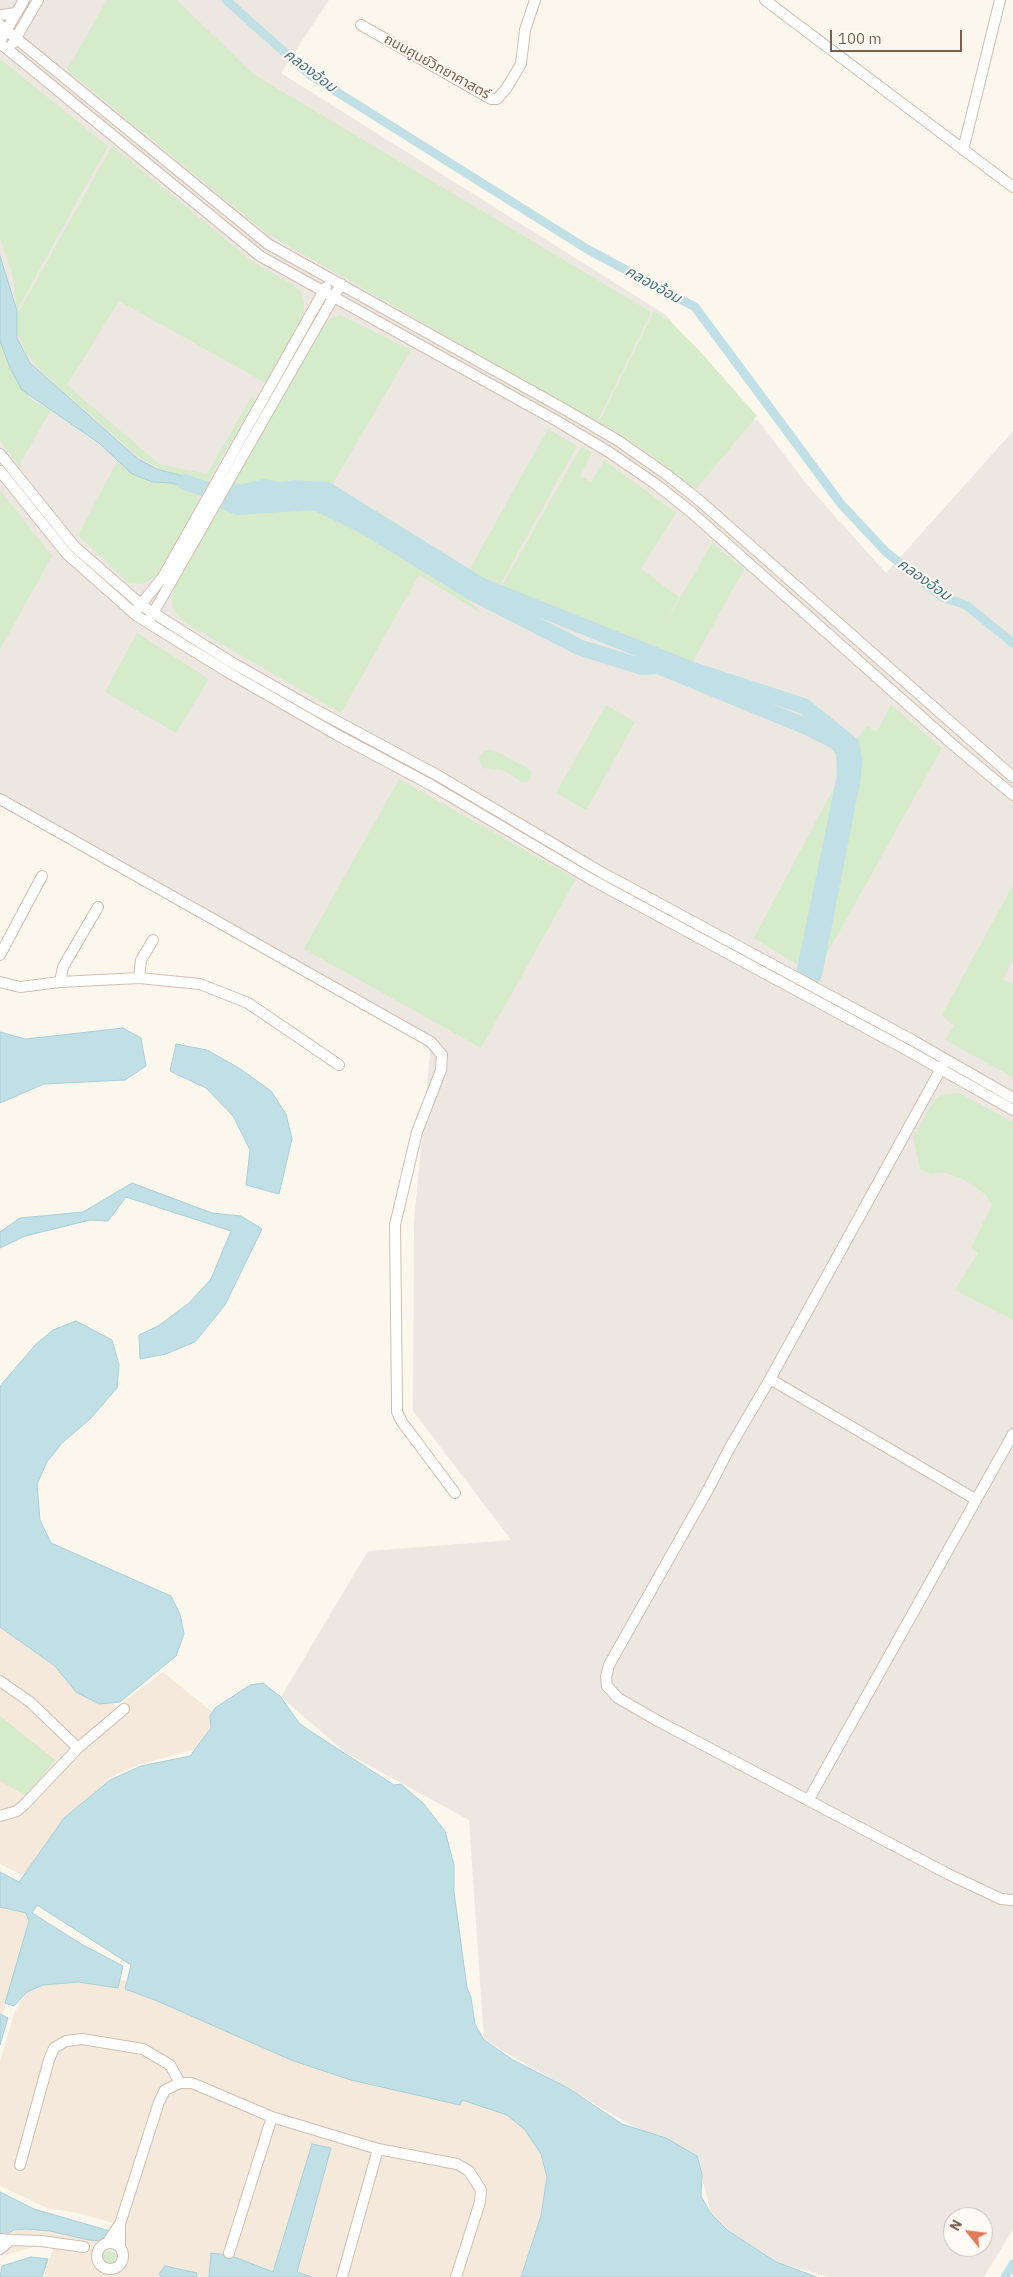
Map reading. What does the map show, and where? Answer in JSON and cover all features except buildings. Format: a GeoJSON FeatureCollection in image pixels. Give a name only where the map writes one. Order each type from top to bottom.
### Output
{"type":"FeatureCollection","features":[{"type":"Feature","properties":{"kind":"street"},"geometry":{"type":"LineString","coordinates":[[24,0],[17,13],[3,27],[0,42],[260,256],[571,429],[658,485],[698,518],[952,744],[1013,795]]}},
{"type":"Feature","properties":{"kind":"street"},"geometry":{"type":"LineString","coordinates":[[9,51],[38,0]]}},
{"type":"Feature","properties":{"kind":"street","name":"ถนนศูนย์วิทยาศาสตร์"},"geometry":{"type":"LineString","coordinates":[[361,25],[491,99],[497,99],[506,89],[521,64],[525,30],[535,0]]}},
{"type":"Feature","properties":{"kind":"street"},"geometry":{"type":"LineString","coordinates":[[765,0],[1013,187]]}},
{"type":"Feature","properties":{"kind":"street"},"geometry":{"type":"LineString","coordinates":[[963,150],[1000,0]]}},
{"type":"Feature","properties":{"kind":"street"},"geometry":{"type":"LineString","coordinates":[[0,16],[17,13]]}},
{"type":"Feature","properties":{"kind":"street"},"geometry":{"type":"LineString","coordinates":[[27,19],[25,34],[32,51]]}},
{"type":"Feature","properties":{"kind":"street"},"geometry":{"type":"LineString","coordinates":[[3,27],[268,244],[571,413],[617,440],[666,474],[700,501],[1013,776]]}},
{"type":"Feature","properties":{"kind":"street"},"geometry":{"type":"LineString","coordinates":[[148,622],[330,278]]}},
{"type":"Feature","properties":{"kind":"street"},"geometry":{"type":"LineString","coordinates":[[224,477],[341,284]]}},
{"type":"Feature","properties":{"kind":"street"},"geometry":{"type":"LineString","coordinates":[[0,454],[75,547],[153,613],[314,709],[437,775],[599,871],[1013,1098]]}},
{"type":"Feature","properties":{"kind":"street"},"geometry":{"type":"LineString","coordinates":[[0,472],[67,554],[134,613],[148,622],[226,671],[339,736],[431,785],[594,881],[1013,1110]]}},
{"type":"Feature","properties":{"kind":"street"},"geometry":{"type":"LineString","coordinates":[[134,613],[163,577],[212,501]]}},
{"type":"Feature","properties":{"kind":"street"},"geometry":{"type":"LineString","coordinates":[[0,799],[431,1042],[442,1055],[442,1070],[417,1132],[395,1225],[396,1402],[397,1412],[402,1422],[455,1493]]}},
{"type":"Feature","properties":{"kind":"street"},"geometry":{"type":"LineString","coordinates":[[0,954],[42,876]]}},
{"type":"Feature","properties":{"kind":"street"},"geometry":{"type":"LineString","coordinates":[[60,982],[63,967],[98,906]]}},
{"type":"Feature","properties":{"kind":"street"},"geometry":{"type":"LineString","coordinates":[[139,978],[141,960],[153,940]]}},
{"type":"Feature","properties":{"kind":"street"},"geometry":{"type":"LineString","coordinates":[[0,982],[20,987],[60,982],[139,978],[200,984],[248,1004],[339,1064]]}},
{"type":"Feature","properties":{"kind":"street"},"geometry":{"type":"LineString","coordinates":[[946,1060],[609,1665],[606,1677],[607,1686],[618,1698],[750,1771],[810,1799],[845,1820],[948,1874],[1001,1898],[1013,1900]]}},
{"type":"Feature","properties":{"kind":"street"},"geometry":{"type":"LineString","coordinates":[[770,1379],[975,1499]]}},
{"type":"Feature","properties":{"kind":"street"},"geometry":{"type":"LineString","coordinates":[[810,1799],[975,1499],[1013,1434]]}},
{"type":"Feature","properties":{"kind":"street"},"geometry":{"type":"LineString","coordinates":[[0,1681],[30,1702],[78,1748]]}},
{"type":"Feature","properties":{"kind":"street"},"geometry":{"type":"LineString","coordinates":[[0,1816],[8,1815],[21,1808],[78,1748],[124,1709]]}},
{"type":"Feature","properties":{"kind":"street"},"geometry":{"type":"LineString","coordinates":[[20,2165],[49,2060],[54,2048],[66,2041],[82,2039],[143,2049],[170,2065],[180,2083]]}},
{"type":"Feature","properties":{"kind":"street"},"geometry":{"type":"LineString","coordinates":[[84,2248],[99,2264],[111,2273],[121,2264],[120,2224],[159,2102],[166,2090],[180,2083],[192,2082],[272,2117],[378,2149],[457,2164],[469,2171],[481,2190],[480,2202],[456,2277]]}},
{"type":"Feature","properties":{"kind":"street"},"geometry":{"type":"LineString","coordinates":[[229,2253],[272,2117]]}},
{"type":"Feature","properties":{"kind":"street"},"geometry":{"type":"LineString","coordinates":[[342,2277],[378,2149]]}},
{"type":"Feature","properties":{"kind":"street"},"geometry":{"type":"LineString","coordinates":[[100,2277],[97,2252],[120,2224]]}},
{"type":"Feature","properties":{"kind":"street"},"geometry":{"type":"LineString","coordinates":[[0,2239],[41,2241],[84,2248],[105,2244],[116,2244],[120,2247]]}},
{"type":"Feature","properties":{"kind":"street"},"geometry":{"type":"LineString","coordinates":[[0,2249],[11,2240]]}},
{"type":"Feature","properties":{"kind":"shaded area"},"geometry":{"type":"Polygon","coordinates":[[[0,0],[329,0],[281,73],[666,315],[755,421],[757,419],[808,486],[886,573],[1013,431],[1013,2229],[984,2277],[828,2277],[776,2262],[727,2230],[711,2214],[697,2156],[645,2133],[484,2040],[469,1820],[346,1753],[281,1697],[368,1551],[511,1540],[413,1411],[414,1221],[431,1042],[0,799],[0,0]]]}},
{"type":"Feature","properties":{"kind":"shaded area"},"geometry":{"type":"Polygon","coordinates":[[[0,1618],[97,1683],[116,1707],[163,1672],[212,1712],[214,1724],[195,1749],[135,1766],[109,1778],[65,1821],[24,1876],[0,1864],[0,1618]]]}},
{"type":"Feature","properties":{"kind":"shaded area"},"geometry":{"type":"Polygon","coordinates":[[[0,1893],[32,1910],[0,2025],[0,1893]]]}},
{"type":"Feature","properties":{"kind":"shaded area"},"geometry":{"type":"Polygon","coordinates":[[[83,1975],[127,1981],[185,2004],[513,2108],[539,2138],[554,2191],[527,2277],[44,2277],[53,2249],[41,2245],[1,2256],[4,2236],[28,2226],[96,2238],[113,2223],[78,2213],[47,2208],[0,2186],[0,2062],[14,2013],[30,1987],[83,1975]]]}},
{"type":"Feature","properties":{"kind":"green space"},"geometry":{"type":"Polygon","coordinates":[[[107,0],[177,0],[253,74],[651,312],[597,422],[266,233],[67,70],[107,0]]]}},
{"type":"Feature","properties":{"kind":"green space"},"geometry":{"type":"Polygon","coordinates":[[[0,59],[108,146],[17,310],[13,276],[0,238],[0,59]]]}},
{"type":"Feature","properties":{"kind":"green space"},"geometry":{"type":"Polygon","coordinates":[[[112,146],[253,262],[292,284],[301,292],[304,301],[304,313],[266,383],[119,301],[67,385],[159,464],[207,474],[252,396],[255,401],[207,483],[161,469],[141,459],[43,373],[26,353],[18,335],[17,315],[112,146]]]}},
{"type":"Feature","properties":{"kind":"green space"},"geometry":{"type":"Polygon","coordinates":[[[0,297],[1,340],[10,368],[21,389],[33,401],[51,410],[21,461],[21,468],[0,441],[0,297]]]}},
{"type":"Feature","properties":{"kind":"green space"},"geometry":{"type":"Polygon","coordinates":[[[654,311],[670,322],[697,348],[757,416],[696,489],[646,451],[599,422],[654,311]]]}},
{"type":"Feature","properties":{"kind":"green space"},"geometry":{"type":"Polygon","coordinates":[[[340,315],[411,350],[331,487],[314,490],[280,490],[265,487],[236,493],[231,488],[321,327],[330,319],[340,315]]]}},
{"type":"Feature","properties":{"kind":"green space"},"geometry":{"type":"Polygon","coordinates":[[[548,429],[577,446],[497,590],[467,574],[548,429]]]}},
{"type":"Feature","properties":{"kind":"green space"},"geometry":{"type":"Polygon","coordinates":[[[581,447],[592,452],[580,476],[591,482],[604,460],[676,513],[641,569],[679,597],[665,624],[712,543],[744,569],[690,666],[499,591],[581,447]]]}},
{"type":"Feature","properties":{"kind":"green space"},"geometry":{"type":"Polygon","coordinates":[[[118,460],[132,474],[153,482],[171,483],[199,492],[196,501],[198,503],[158,575],[143,584],[129,583],[78,535],[118,460]]]}},
{"type":"Feature","properties":{"kind":"green space"},"geometry":{"type":"Polygon","coordinates":[[[0,490],[52,556],[0,649],[0,490]]]}},
{"type":"Feature","properties":{"kind":"green space"},"geometry":{"type":"Polygon","coordinates":[[[223,501],[238,507],[315,502],[467,589],[467,599],[484,615],[419,575],[341,713],[187,624],[176,614],[172,604],[174,589],[223,501]]]}},
{"type":"Feature","properties":{"kind":"green space"},"geometry":{"type":"Polygon","coordinates":[[[137,633],[209,679],[176,733],[105,692],[137,633]]]}},
{"type":"Feature","properties":{"kind":"green space"},"geometry":{"type":"Polygon","coordinates":[[[606,705],[635,722],[586,810],[556,793],[606,705]]]}},
{"type":"Feature","properties":{"kind":"green space"},"geometry":{"type":"Polygon","coordinates":[[[891,705],[942,748],[816,973],[852,780],[854,761],[852,745],[867,726],[877,732],[891,705]]]}},
{"type":"Feature","properties":{"kind":"green space"},"geometry":{"type":"Polygon","coordinates":[[[837,742],[844,752],[846,773],[803,968],[754,938],[838,780],[842,758],[837,742]]]}},
{"type":"Feature","properties":{"kind":"green space"},"geometry":{"type":"Polygon","coordinates":[[[486,750],[493,750],[528,768],[531,771],[531,779],[527,782],[522,782],[503,770],[483,768],[479,758],[486,750]]]}},
{"type":"Feature","properties":{"kind":"green space"},"geometry":{"type":"Polygon","coordinates":[[[399,779],[576,879],[481,1048],[304,949],[399,779]]]}},
{"type":"Feature","properties":{"kind":"green space"},"geometry":{"type":"Polygon","coordinates":[[[1013,885],[1013,959],[1003,979],[1013,984],[1013,1077],[945,1040],[954,1026],[942,1015],[1013,885]]]}},
{"type":"Feature","properties":{"kind":"green space"},"geometry":{"type":"Polygon","coordinates":[[[959,1093],[1013,1122],[1013,1320],[955,1290],[978,1253],[971,1248],[992,1205],[985,1194],[963,1179],[942,1172],[931,1174],[920,1169],[913,1137],[935,1099],[944,1094],[959,1093]]]}},
{"type":"Feature","properties":{"kind":"green space"},"geometry":{"type":"Polygon","coordinates":[[[0,1716],[55,1760],[27,1796],[0,1781],[0,1716]]]}},
{"type":"Feature","properties":{"kind":"green space"},"geometry":{"type":"Polygon","coordinates":[[[109,2251],[117,2259],[109,2267],[101,2259],[109,2251]]]}},
{"type":"Feature","properties":{"kind":"water"},"geometry":{"type":"Polygon","coordinates":[[[0,256],[17,311],[17,338],[30,363],[138,459],[157,469],[208,483],[202,495],[188,487],[171,483],[153,482],[132,474],[99,443],[22,390],[10,368],[0,341],[0,256]]]}},
{"type":"Feature","properties":{"kind":"water"},"geometry":{"type":"Polygon","coordinates":[[[123,1028],[141,1038],[146,1066],[125,1080],[44,1084],[0,1103],[0,1032],[26,1039],[123,1028]]]}},
{"type":"Feature","properties":{"kind":"water"},"geometry":{"type":"Polygon","coordinates":[[[176,1044],[207,1050],[239,1068],[271,1091],[286,1114],[292,1139],[279,1194],[246,1185],[250,1150],[233,1116],[206,1088],[170,1071],[176,1044]]]}},
{"type":"Feature","properties":{"kind":"water"},"geometry":{"type":"Polygon","coordinates":[[[132,1183],[212,1213],[241,1216],[262,1229],[225,1305],[195,1342],[166,1354],[140,1359],[139,1335],[158,1326],[189,1303],[211,1279],[231,1231],[126,1197],[108,1221],[90,1220],[25,1236],[0,1248],[0,1232],[20,1218],[83,1212],[132,1183]]]}},
{"type":"Feature","properties":{"kind":"water"},"geometry":{"type":"Polygon","coordinates":[[[76,1321],[112,1340],[119,1365],[117,1388],[90,1419],[62,1443],[47,1462],[37,1484],[40,1520],[51,1543],[171,1596],[180,1614],[184,1634],[176,1656],[120,1702],[99,1704],[76,1692],[55,1666],[0,1627],[0,1386],[36,1344],[53,1330],[76,1321]]]}},
{"type":"Feature","properties":{"kind":"water"},"geometry":{"type":"Polygon","coordinates":[[[263,1683],[281,1697],[299,1723],[394,1785],[401,1784],[424,1804],[445,1831],[454,1865],[454,1892],[467,1988],[471,1997],[475,2024],[484,2040],[513,2060],[568,2088],[622,2124],[666,2138],[697,2156],[702,2174],[701,2196],[711,2214],[727,2230],[776,2262],[817,2277],[521,2277],[541,2216],[547,2177],[541,2154],[525,2130],[507,2115],[462,2100],[460,2105],[351,2080],[291,2060],[155,2000],[125,1989],[131,1965],[37,1905],[32,1913],[83,1945],[123,1966],[118,1988],[78,1982],[43,1985],[27,1992],[14,2006],[5,2003],[29,1921],[26,1913],[0,1907],[0,1872],[19,1882],[64,1818],[110,1780],[141,1766],[190,1756],[211,1728],[210,1716],[215,1708],[250,1685],[263,1683]]]}},
{"type":"Feature","properties":{"kind":"water"},"geometry":{"type":"Polygon","coordinates":[[[0,2014],[8,2018],[0,2045],[0,2014]]]}},
{"type":"Feature","properties":{"kind":"water"},"geometry":{"type":"Polygon","coordinates":[[[312,2144],[331,2148],[297,2272],[312,2277],[209,2277],[211,2253],[229,2255],[273,2272],[312,2144]]]}},
{"type":"Feature","properties":{"kind":"water"},"geometry":{"type":"Polygon","coordinates":[[[0,2192],[34,2209],[110,2231],[106,2241],[89,2240],[50,2231],[27,2229],[14,2230],[0,2236],[0,2192]]]}},
{"type":"Feature","properties":{"kind":"water"},"geometry":{"type":"Polygon","coordinates":[[[31,2257],[48,2259],[42,2277],[0,2277],[2,2266],[31,2257]]]}},
{"type":"Feature","properties":{"kind":"water"},"geometry":{"type":"Polygon","coordinates":[[[165,2266],[197,2273],[196,2277],[162,2277],[159,2274],[165,2266]]]}},
{"type":"Feature","properties":{"kind":"waterway","name":"คลองอ้อม"},"geometry":{"type":"LineString","coordinates":[[226,0],[310,75],[587,249],[695,307],[841,504],[886,552],[942,597],[966,605],[1013,643]]}},
{"type":"Feature","properties":{"kind":"waterway"},"geometry":{"type":"LineString","coordinates":[[185,482],[193,485],[243,501],[319,498],[471,592],[581,648],[643,667],[658,666],[807,727],[837,742],[844,752],[845,776],[805,969],[814,975],[853,777],[852,745],[804,706],[690,669],[482,586],[327,490],[296,488],[280,490],[265,487],[234,494],[231,489],[223,501],[238,507],[315,502],[366,527]]}},
{"type":"Feature","properties":{"kind":"waterway"},"geometry":{"type":"LineString","coordinates":[[1005,2277],[1013,2264]]}}]}
